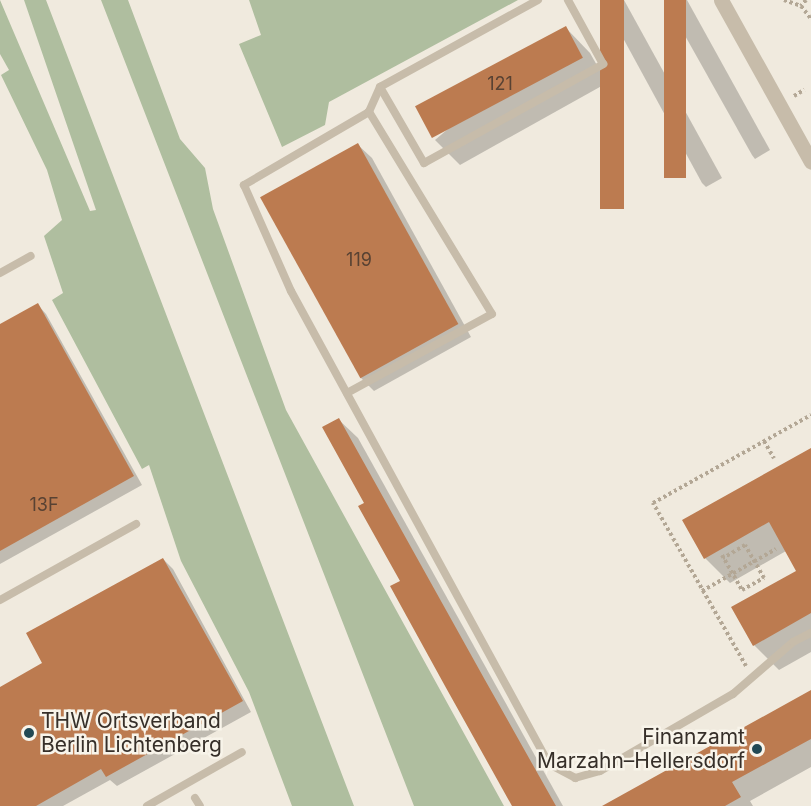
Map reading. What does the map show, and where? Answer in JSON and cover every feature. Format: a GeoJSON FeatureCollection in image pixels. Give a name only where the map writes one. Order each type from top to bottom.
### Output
{"type":"FeatureCollection","features":[{"type":"Feature","properties":{"kind":"street"},"geometry":{"type":"LineString","coordinates":[[722,0],[811,162]]}},
{"type":"Feature","properties":{"kind":"lane"},"geometry":{"type":"LineString","coordinates":[[538,0],[380,87],[369,112],[244,185],[291,291],[549,764],[575,778],[600,771],[733,694],[793,642],[811,633]]}},
{"type":"Feature","properties":{"kind":"lane"},"geometry":{"type":"LineString","coordinates":[[380,87],[424,163],[603,64],[568,0]]}},
{"type":"Feature","properties":{"kind":"lane"},"geometry":{"type":"LineString","coordinates":[[347,393],[492,314],[369,112]]}},
{"type":"Feature","properties":{"kind":"lane"},"geometry":{"type":"LineString","coordinates":[[0,273],[31,256]]}},
{"type":"Feature","properties":{"kind":"lane"},"geometry":{"type":"LineString","coordinates":[[0,600],[136,524]]}},
{"type":"Feature","properties":{"kind":"lane"},"geometry":{"type":"LineString","coordinates":[[147,806],[242,752]]}},
{"type":"Feature","properties":{"kind":"path"},"geometry":{"type":"LineString","coordinates":[[783,0],[801,6],[811,19]]}},
{"type":"Feature","properties":{"kind":"path"},"geometry":{"type":"LineString","coordinates":[[801,6],[806,0]]}},
{"type":"Feature","properties":{"kind":"path"},"geometry":{"type":"LineString","coordinates":[[792,97],[804,90]]}},
{"type":"Feature","properties":{"kind":"path"},"geometry":{"type":"LineString","coordinates":[[753,678],[653,504],[811,415]]}},
{"type":"Feature","properties":{"kind":"path"},"geometry":{"type":"LineString","coordinates":[[764,441],[774,458]]}},
{"type":"Feature","properties":{"kind":"path"},"geometry":{"type":"LineString","coordinates":[[745,545],[754,562],[764,578],[742,590],[722,557],[745,545]]}},
{"type":"Feature","properties":{"kind":"path"},"geometry":{"type":"LineString","coordinates":[[702,591],[776,549]]}},
{"type":"Feature","properties":{"kind":"green space"},"geometry":{"type":"Polygon","coordinates":[[[0,0],[90,211],[96,210],[24,0],[46,0],[354,806],[292,806],[249,692],[181,561],[149,465],[142,469],[52,300],[63,293],[44,236],[62,220],[47,170],[1,75],[9,70],[0,54],[0,0]]]}},
{"type":"Feature","properties":{"kind":"green space"},"geometry":{"type":"Polygon","coordinates":[[[101,0],[128,0],[180,139],[205,168],[213,209],[286,410],[504,806],[414,806],[101,0]]]}},
{"type":"Feature","properties":{"kind":"green space"},"geometry":{"type":"Polygon","coordinates":[[[249,0],[518,0],[329,102],[325,125],[282,147],[239,44],[261,35],[249,0]]]}},
{"type":"Feature","properties":{"kind":"building"},"geometry":{"type":"Polygon","coordinates":[[[600,0],[624,0],[624,209],[600,209],[600,0]]]}},
{"type":"Feature","properties":{"kind":"building"},"geometry":{"type":"Polygon","coordinates":[[[664,0],[686,0],[686,178],[664,178],[664,0]]]}},
{"type":"Feature","properties":{"kind":"building"},"geometry":{"type":"Polygon","coordinates":[[[566,26],[583,58],[432,138],[415,106],[566,26]]]}},
{"type":"Feature","properties":{"kind":"building"},"geometry":{"type":"Polygon","coordinates":[[[358,143],[458,324],[360,378],[260,197],[358,143]]]}},
{"type":"Feature","properties":{"kind":"building"},"geometry":{"type":"Polygon","coordinates":[[[38,303],[134,476],[0,551],[0,324],[38,303]]]}},
{"type":"Feature","properties":{"kind":"building"},"geometry":{"type":"Polygon","coordinates":[[[339,418],[556,806],[512,806],[390,586],[400,581],[358,506],[364,503],[322,427],[339,418]]]}},
{"type":"Feature","properties":{"kind":"building"},"geometry":{"type":"Polygon","coordinates":[[[811,448],[811,613],[753,646],[731,607],[796,571],[769,522],[704,559],[682,520],[811,448]]]}},
{"type":"Feature","properties":{"kind":"building"},"geometry":{"type":"Polygon","coordinates":[[[163,558],[243,701],[106,777],[101,769],[36,806],[0,806],[0,687],[42,663],[26,633],[163,558]]]}},
{"type":"Feature","properties":{"kind":"building"},"geometry":{"type":"Polygon","coordinates":[[[811,690],[811,739],[732,782],[741,797],[725,806],[602,806],[811,690]]]}},
{"type":"Feature","properties":{"kind":"place","name":"THW Ortsverband Berlin Lichtenberg"},"geometry":{"type":"Point","coordinates":[29,733]}},
{"type":"Feature","properties":{"kind":"place","name":"Finanzamt Marzahn–Hellersdorf"},"geometry":{"type":"Point","coordinates":[757,749]}}]}
